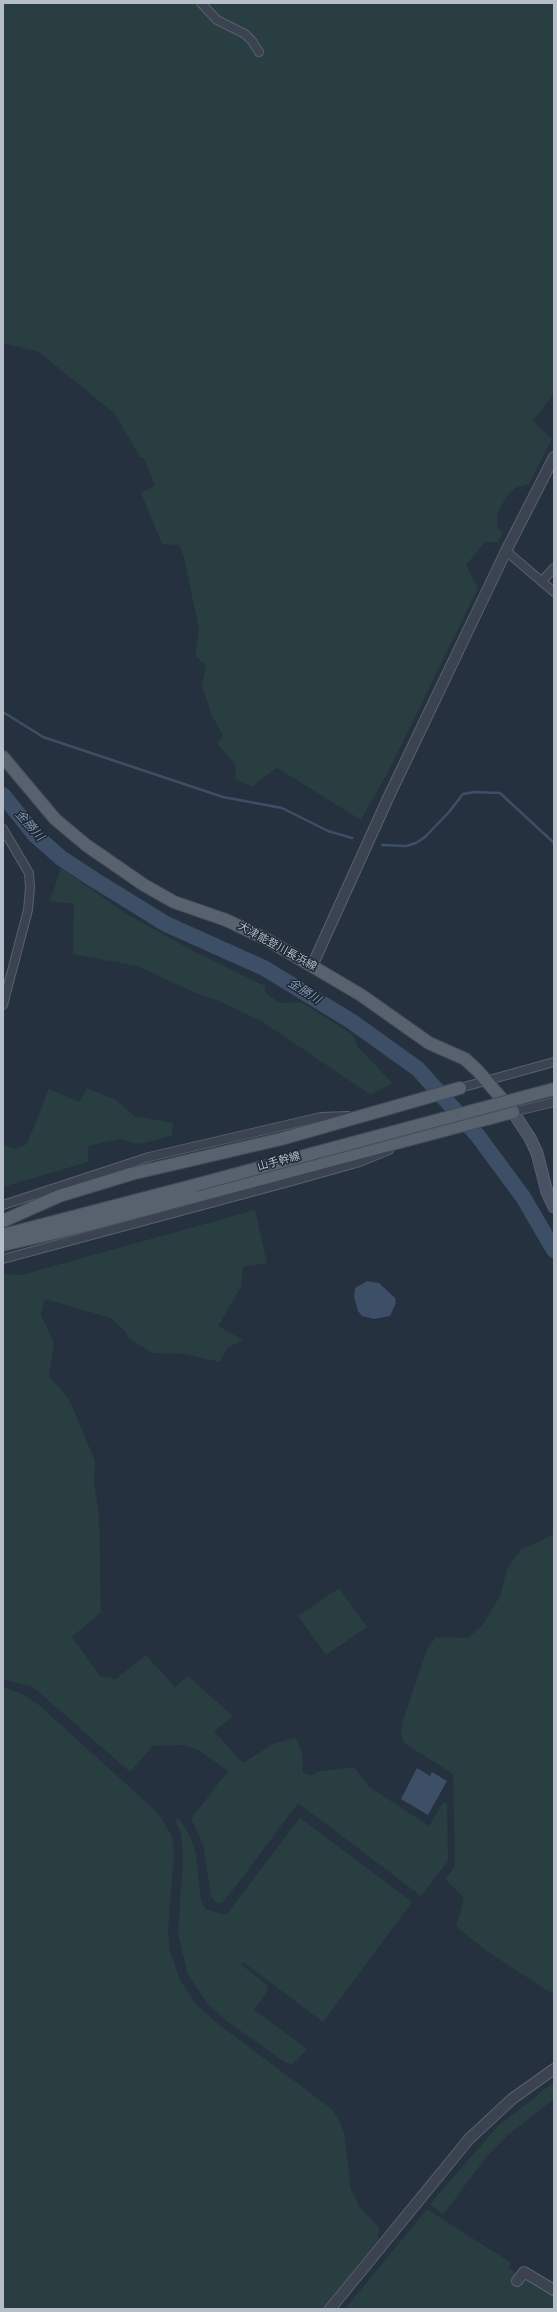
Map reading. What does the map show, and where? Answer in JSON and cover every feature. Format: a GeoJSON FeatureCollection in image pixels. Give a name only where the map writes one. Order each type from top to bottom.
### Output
{"type":"FeatureCollection","features":[{"type":"Feature","properties":{"kind":"main road","name":"大津能登川長浜線"},"geometry":{"type":"LineString","coordinates":[[3,757],[55,819],[86,845],[144,885],[174,902],[249,930],[391,1014],[429,1043],[465,1059],[486,1080],[513,1112]]}},
{"type":"Feature","properties":{"kind":"main road"},"geometry":{"type":"LineString","coordinates":[[3,1220],[59,1196],[130,1174],[281,1139],[460,1088]]}},
{"type":"Feature","properties":{"kind":"main road","name":"山手幹線"},"geometry":{"type":"LineString","coordinates":[[3,1235],[554,1089]]}},
{"type":"Feature","properties":{"kind":"main road"},"geometry":{"type":"LineString","coordinates":[[3,1245],[84,1226],[359,1152],[408,1142],[513,1112],[530,1138],[537,1153],[547,1192],[554,1207]]}},
{"type":"Feature","properties":{"kind":"street"},"geometry":{"type":"LineString","coordinates":[[201,3],[217,20],[245,34],[252,41],[259,52]]}},
{"type":"Feature","properties":{"kind":"street"},"geometry":{"type":"LineString","coordinates":[[312,966],[389,796],[506,551],[554,457]]}},
{"type":"Feature","properties":{"kind":"street"},"geometry":{"type":"LineString","coordinates":[[506,551],[554,592]]}},
{"type":"Feature","properties":{"kind":"street"},"geometry":{"type":"LineString","coordinates":[[542,581],[554,568]]}},
{"type":"Feature","properties":{"kind":"street"},"geometry":{"type":"LineString","coordinates":[[3,829],[29,873],[30,888],[28,910],[3,1005]]}},
{"type":"Feature","properties":{"kind":"street"},"geometry":{"type":"LineString","coordinates":[[460,1088],[554,1062]]}},
{"type":"Feature","properties":{"kind":"street"},"geometry":{"type":"LineString","coordinates":[[513,1112],[554,1102]]}},
{"type":"Feature","properties":{"kind":"street"},"geometry":{"type":"LineString","coordinates":[[3,1205],[149,1157],[321,1117],[362,1116]]}},
{"type":"Feature","properties":{"kind":"street"},"geometry":{"type":"LineString","coordinates":[[3,1259],[360,1162],[408,1142]]}},
{"type":"Feature","properties":{"kind":"street"},"geometry":{"type":"LineString","coordinates":[[330,2309],[469,2140],[512,2099],[554,2069]]}},
{"type":"Feature","properties":{"kind":"street"},"geometry":{"type":"LineString","coordinates":[[517,2281],[524,2272],[554,2290]]}},
{"type":"Feature","properties":{"kind":"green space"},"geometry":{"type":"Polygon","coordinates":[[[3,3],[554,3],[554,393],[533,421],[552,439],[529,484],[515,488],[506,497],[498,512],[497,527],[503,532],[498,542],[485,542],[466,565],[478,588],[388,772],[361,820],[276,768],[252,787],[235,779],[236,766],[217,743],[223,735],[212,716],[202,685],[206,665],[195,656],[199,630],[184,557],[179,545],[162,544],[141,493],[155,485],[144,458],[140,457],[115,414],[39,352],[3,343],[3,3]]]}},
{"type":"Feature","properties":{"kind":"green space"},"geometry":{"type":"Polygon","coordinates":[[[61,868],[125,913],[193,951],[265,986],[265,992],[279,1003],[301,1002],[352,1034],[358,1047],[392,1083],[371,1095],[261,1021],[215,999],[198,994],[137,966],[73,954],[74,904],[50,901],[61,868]]]}},
{"type":"Feature","properties":{"kind":"green space"},"geometry":{"type":"Polygon","coordinates":[[[87,1088],[116,1100],[134,1116],[173,1123],[172,1136],[140,1144],[119,1139],[88,1146],[88,1162],[3,1187],[3,1145],[16,1149],[27,1144],[49,1089],[79,1102],[87,1088]]]}},
{"type":"Feature","properties":{"kind":"green space"},"geometry":{"type":"Polygon","coordinates":[[[255,1210],[267,1263],[243,1267],[241,1287],[218,1326],[243,1340],[227,1348],[220,1362],[184,1354],[152,1353],[127,1337],[127,1333],[111,1318],[45,1299],[41,1315],[54,1343],[49,1376],[69,1399],[95,1461],[94,1483],[99,1515],[101,1612],[72,1637],[100,1676],[116,1679],[146,1655],[175,1687],[188,1676],[233,1716],[214,1731],[243,1763],[271,1745],[295,1737],[302,1751],[303,1773],[312,1775],[316,1772],[354,1767],[368,1786],[429,1826],[443,1803],[447,1803],[448,1861],[421,1896],[298,1803],[236,1886],[222,1903],[216,1903],[211,1896],[203,1844],[191,1819],[228,1771],[197,1749],[184,1745],[153,1746],[130,1772],[33,1687],[3,1679],[3,1274],[21,1275],[255,1210]]]}},
{"type":"Feature","properties":{"kind":"green space"},"geometry":{"type":"Polygon","coordinates":[[[554,1534],[554,1995],[485,1950],[456,1926],[464,1898],[445,1879],[455,1866],[453,1774],[404,1743],[401,1732],[403,1720],[427,1649],[436,1637],[467,1638],[482,1626],[500,1596],[507,1569],[521,1550],[554,1534]]]}},
{"type":"Feature","properties":{"kind":"green space"},"geometry":{"type":"Polygon","coordinates":[[[339,1588],[367,1627],[326,1655],[298,1616],[339,1588]]]}},
{"type":"Feature","properties":{"kind":"green space"},"geometry":{"type":"Polygon","coordinates":[[[3,1687],[25,1695],[39,1705],[158,1813],[172,1836],[174,1855],[168,1930],[170,1951],[180,1980],[196,2004],[217,2023],[332,2109],[339,2120],[344,2133],[351,2189],[360,2208],[379,2227],[378,2240],[324,2309],[3,2309],[3,1687]]]}},
{"type":"Feature","properties":{"kind":"green space"},"geometry":{"type":"Polygon","coordinates":[[[179,1818],[190,1836],[196,1854],[201,1901],[206,1909],[211,1911],[226,1915],[300,1818],[412,1902],[323,2022],[243,1962],[242,1965],[267,1985],[268,1990],[254,2010],[307,2049],[293,2064],[286,2063],[224,2019],[207,2003],[188,1975],[178,1934],[183,1857],[181,1834],[175,1821],[179,1818]]]}},
{"type":"Feature","properties":{"kind":"green space"},"geometry":{"type":"Polygon","coordinates":[[[554,2082],[554,2099],[507,2136],[487,2156],[443,2215],[430,2204],[498,2126],[554,2082]]]}},
{"type":"Feature","properties":{"kind":"green space"},"geometry":{"type":"Polygon","coordinates":[[[427,2209],[511,2263],[509,2268],[554,2296],[554,2309],[345,2309],[427,2209]]]}},
{"type":"Feature","properties":{"kind":"water"},"geometry":{"type":"Polygon","coordinates":[[[367,1281],[379,1283],[395,1298],[396,1303],[390,1316],[374,1319],[362,1316],[358,1311],[354,1297],[355,1288],[367,1281]]]}},
{"type":"Feature","properties":{"kind":"water"},"geometry":{"type":"Polygon","coordinates":[[[417,1768],[430,1776],[432,1772],[447,1781],[428,1815],[401,1799],[417,1768]]]}},
{"type":"Feature","properties":{"kind":"waterway"},"geometry":{"type":"LineString","coordinates":[[3,712],[43,737],[223,797],[282,808],[328,831],[352,838]]}},
{"type":"Feature","properties":{"kind":"waterway"},"geometry":{"type":"LineString","coordinates":[[382,845],[406,846],[416,843],[425,837],[449,812],[463,794],[475,792],[500,793],[554,843]]}},
{"type":"Feature","properties":{"kind":"waterway","name":"金勝川"},"geometry":{"type":"LineString","coordinates":[[3,795],[35,835],[61,858],[166,924],[264,968],[351,1021],[418,1069],[478,1136],[523,1197],[554,1250]]}}]}
